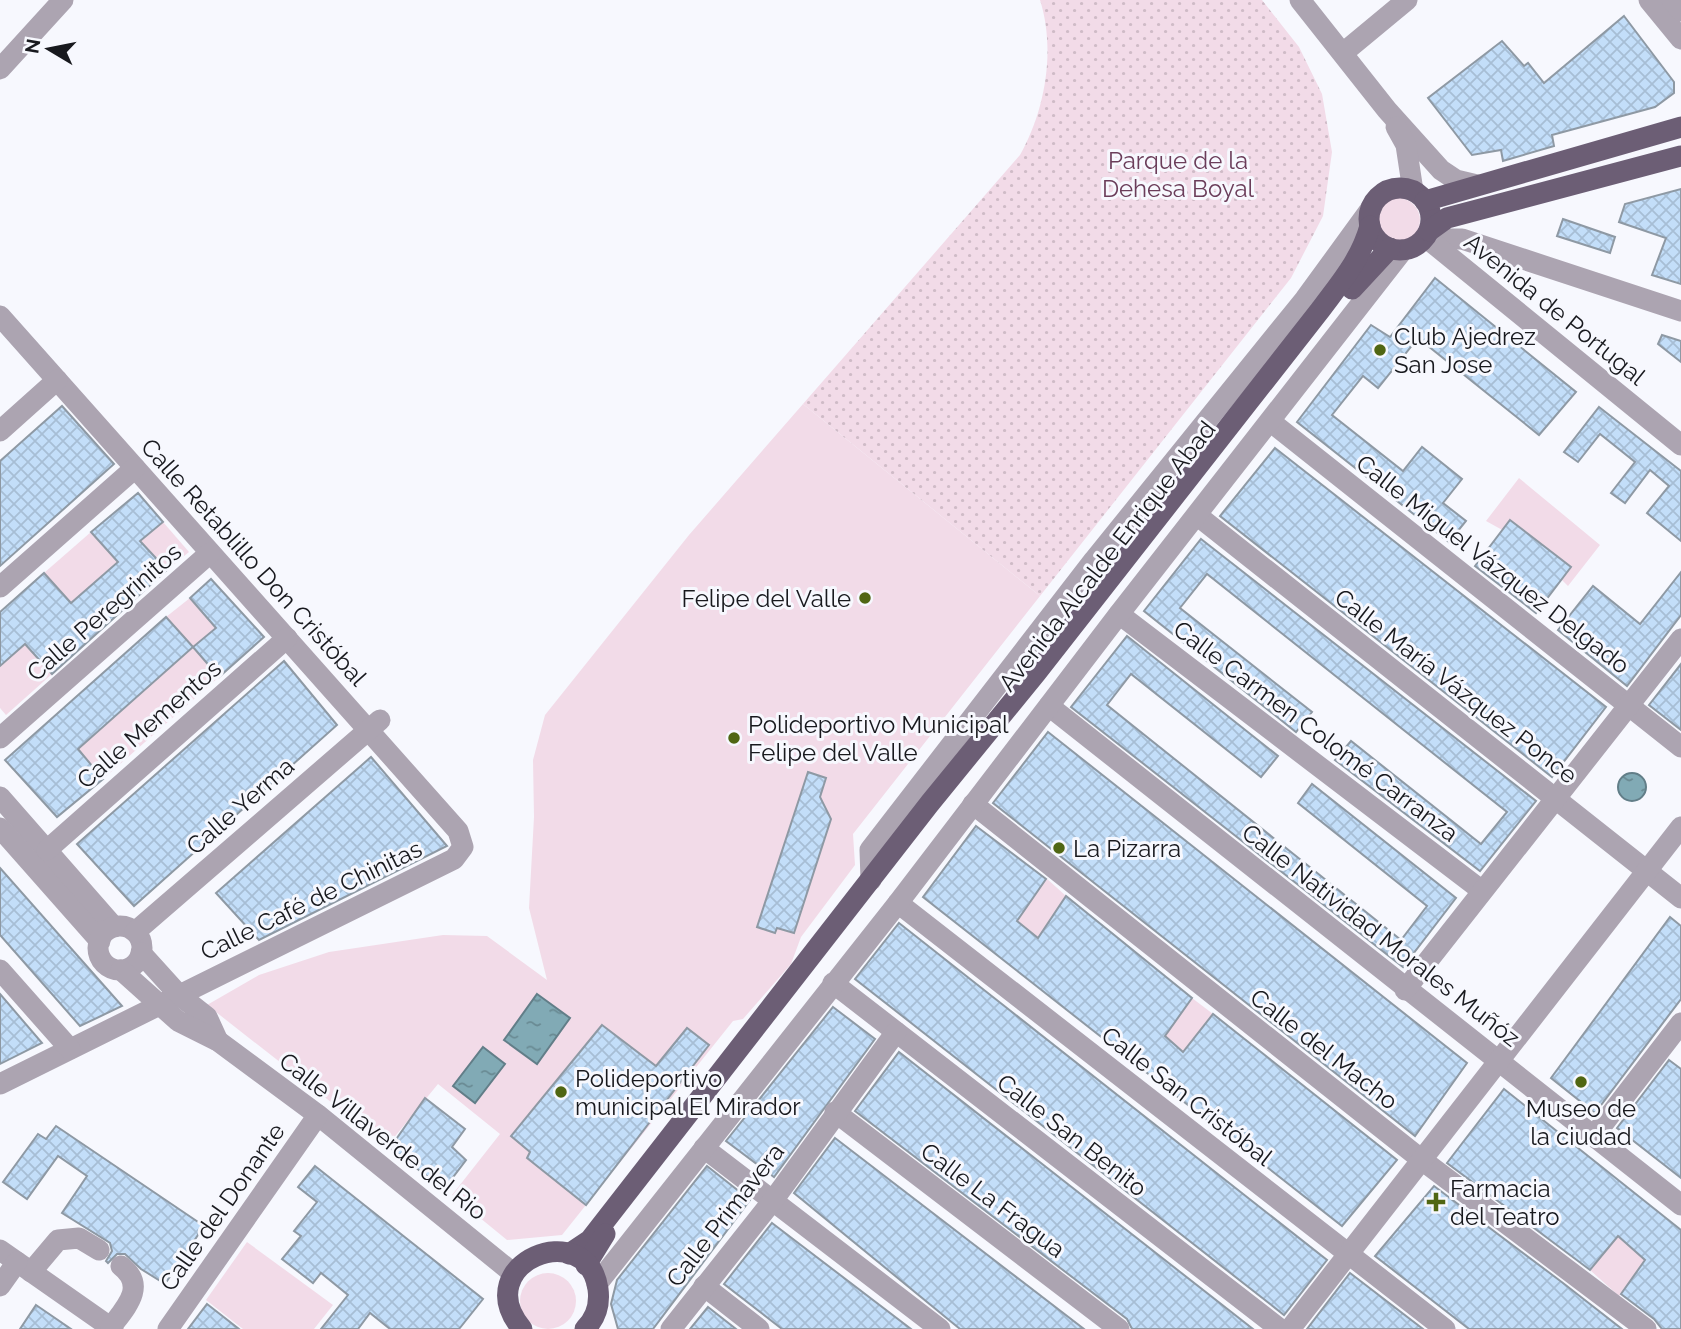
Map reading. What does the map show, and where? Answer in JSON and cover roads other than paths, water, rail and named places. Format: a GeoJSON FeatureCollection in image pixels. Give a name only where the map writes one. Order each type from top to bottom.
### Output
{"type":"FeatureCollection","features":[{"type":"Feature","properties":{"kind":"main road"},"geometry":{"type":"LineString","coordinates":[[1681,127],[1477,185],[1419,196],[1394,189],[1385,192],[1371,216],[1379,242],[1397,249],[1428,237],[1447,218],[1681,156]]}},
{"type":"Feature","properties":{"kind":"main road"},"geometry":{"type":"LineString","coordinates":[[1419,196],[1431,221],[1428,237]]}},
{"type":"Feature","properties":{"kind":"main road","name":"Avenida Alcalde Enrique Abad"},"geometry":{"type":"LineString","coordinates":[[577,1259],[597,1244],[1316,332],[1369,268],[1397,249]]}},
{"type":"Feature","properties":{"kind":"main road","name":"Avenida Alcalde Enrique Abad"},"geometry":{"type":"LineString","coordinates":[[577,1259],[871,880]]}},
{"type":"Feature","properties":{"kind":"main road"},"geometry":{"type":"LineString","coordinates":[[520,1329],[508,1304],[508,1290],[514,1274],[531,1257],[543,1252],[577,1259],[597,1284],[599,1299],[589,1328]]}},
{"type":"Feature","properties":{"kind":"street"},"geometry":{"type":"LineString","coordinates":[[0,69],[63,0]]}},
{"type":"Feature","properties":{"kind":"street"},"geometry":{"type":"LineString","coordinates":[[1300,0],[1387,110],[1441,170],[1456,180],[1477,185]]}},
{"type":"Feature","properties":{"kind":"street"},"geometry":{"type":"LineString","coordinates":[[1343,53],[1407,0]]}},
{"type":"Feature","properties":{"kind":"street"},"geometry":{"type":"LineString","coordinates":[[1649,0],[1681,39]]}},
{"type":"Feature","properties":{"kind":"street"},"geometry":{"type":"LineString","coordinates":[[1672,0],[1681,11]]}},
{"type":"Feature","properties":{"kind":"street"},"geometry":{"type":"LineString","coordinates":[[1387,110],[1406,145],[1419,196]]}},
{"type":"Feature","properties":{"kind":"street","name":"Avenida Alcalde Enrique Abad"},"geometry":{"type":"LineString","coordinates":[[871,880],[870,850],[1094,560],[1371,216]]}},
{"type":"Feature","properties":{"kind":"street"},"geometry":{"type":"LineString","coordinates":[[1428,237],[1462,239],[1681,311]]}},
{"type":"Feature","properties":{"kind":"street","name":"Avenida de Portugal"},"geometry":{"type":"LineString","coordinates":[[1428,237],[1681,445]]}},
{"type":"Feature","properties":{"kind":"street"},"geometry":{"type":"LineString","coordinates":[[597,1284],[898,903],[1119,614],[1271,422],[1397,249]]}},
{"type":"Feature","properties":{"kind":"street","name":"Calle Retablillo Don Cristóbal"},"geometry":{"type":"LineString","coordinates":[[0,316],[287,638],[374,725],[458,831],[463,846]]}},
{"type":"Feature","properties":{"kind":"street"},"geometry":{"type":"LineString","coordinates":[[0,431],[57,380]]}},
{"type":"Feature","properties":{"kind":"street","name":"Calle Miguel Vázquez Delgado"},"geometry":{"type":"LineString","coordinates":[[1271,422],[1681,747]]}},
{"type":"Feature","properties":{"kind":"street"},"geometry":{"type":"LineString","coordinates":[[0,587],[135,468]]}},
{"type":"Feature","properties":{"kind":"street","name":"Calle María Vázquez Ponce"},"geometry":{"type":"LineString","coordinates":[[1198,516],[1681,898]]}},
{"type":"Feature","properties":{"kind":"street","name":"Calle Peregrinitos"},"geometry":{"type":"LineString","coordinates":[[0,738],[210,553]]}},
{"type":"Feature","properties":{"kind":"street","name":"Calle Carmen Colomé Carranza"},"geometry":{"type":"LineString","coordinates":[[1119,614],[1481,890]]}},
{"type":"Feature","properties":{"kind":"street","name":"Calle Mementos"},"geometry":{"type":"LineString","coordinates":[[47,850],[287,638]]}},
{"type":"Feature","properties":{"kind":"street"},"geometry":{"type":"LineString","coordinates":[[1405,990],[1681,639]]}},
{"type":"Feature","properties":{"kind":"street","name":"Calle Natividad Morales Muñóz"},"geometry":{"type":"LineString","coordinates":[[1049,706],[1405,990],[1681,1205]]}},
{"type":"Feature","properties":{"kind":"street","name":"Calle Yerma"},"geometry":{"type":"LineString","coordinates":[[121,970],[134,965],[138,942],[374,725]]}},
{"type":"Feature","properties":{"kind":"street"},"geometry":{"type":"LineString","coordinates":[[0,797],[47,850],[107,934]]}},
{"type":"Feature","properties":{"kind":"street","name":"Calle del Macho"},"geometry":{"type":"LineString","coordinates":[[972,804],[1422,1160],[1646,1329]]}},
{"type":"Feature","properties":{"kind":"street"},"geometry":{"type":"LineString","coordinates":[[1290,1329],[1681,827]]}},
{"type":"Feature","properties":{"kind":"street"},"geometry":{"type":"LineString","coordinates":[[0,828],[107,934],[138,942]]}},
{"type":"Feature","properties":{"kind":"street","name":"Calle Café de Chinitas"},"geometry":{"type":"LineString","coordinates":[[159,1005],[454,859],[463,846]]}},
{"type":"Feature","properties":{"kind":"street","name":"Calle San Cristóbal"},"geometry":{"type":"LineString","coordinates":[[898,903],[1445,1329]]}},
{"type":"Feature","properties":{"kind":"street","name":"Calle Villaverde del Rio"},"geometry":{"type":"LineString","coordinates":[[107,934],[103,961],[121,970],[177,1021],[218,1041],[318,1115],[514,1274]]}},
{"type":"Feature","properties":{"kind":"street","name":"Calle Villaverde del Rio"},"geometry":{"type":"LineString","coordinates":[[138,942],[179,995],[207,1017],[218,1041]]}},
{"type":"Feature","properties":{"kind":"street"},"geometry":{"type":"LineString","coordinates":[[0,970],[70,1049]]}},
{"type":"Feature","properties":{"kind":"street","name":"Calle San Benito"},"geometry":{"type":"LineString","coordinates":[[833,983],[1280,1329]]}},
{"type":"Feature","properties":{"kind":"street"},"geometry":{"type":"LineString","coordinates":[[0,1084],[159,1005]]}},
{"type":"Feature","properties":{"kind":"street","name":"Calle Primavera"},"geometry":{"type":"LineString","coordinates":[[671,1329],[774,1199],[896,1032]]}},
{"type":"Feature","properties":{"kind":"street"},"geometry":{"type":"LineString","coordinates":[[1593,1137],[1677,1038]]}},
{"type":"Feature","properties":{"kind":"street","name":"Calle La Fragua"},"geometry":{"type":"LineString","coordinates":[[835,1112],[1119,1329]]}},
{"type":"Feature","properties":{"kind":"street","name":"Calle del Donante"},"geometry":{"type":"LineString","coordinates":[[168,1329],[318,1115]]}},
{"type":"Feature","properties":{"kind":"street"},"geometry":{"type":"LineString","coordinates":[[704,1148],[774,1199],[940,1329]]}},
{"type":"Feature","properties":{"kind":"street"},"geometry":{"type":"LineString","coordinates":[[0,1286],[16,1261],[58,1240],[79,1238],[99,1250]]}},
{"type":"Feature","properties":{"kind":"street"},"geometry":{"type":"LineString","coordinates":[[16,1261],[112,1328],[133,1296],[134,1283],[131,1273],[121,1266]]}},
{"type":"Feature","properties":{"kind":"street"},"geometry":{"type":"LineString","coordinates":[[704,1286],[759,1329]]}},
{"type":"Feature","properties":{"kind":"water"},"geometry":{"type":"Polygon","coordinates":[[[1632,773],[1642,777],[1646,787],[1642,797],[1632,801],[1622,797],[1618,787],[1622,777],[1632,773]]]}},
{"type":"Feature","properties":{"kind":"water"},"geometry":{"type":"Polygon","coordinates":[[[537,994],[570,1018],[537,1064],[504,1040],[537,994]]]}},
{"type":"Feature","properties":{"kind":"water"},"geometry":{"type":"Polygon","coordinates":[[[483,1047],[505,1064],[475,1103],[453,1086],[483,1047]]]}},
{"type":"Feature","properties":{"kind":"place","name":"Club Ajedrez San Jose"},"geometry":{"type":"Point","coordinates":[1380,350]}},
{"type":"Feature","properties":{"kind":"place","name":"Felipe del Valle"},"geometry":{"type":"Point","coordinates":[865,598]}},
{"type":"Feature","properties":{"kind":"place","name":"Polideportivo Municipal Felipe del Valle"},"geometry":{"type":"Point","coordinates":[734,738]}},
{"type":"Feature","properties":{"kind":"place","name":"La Pizarra"},"geometry":{"type":"Point","coordinates":[1059,848]}},
{"type":"Feature","properties":{"kind":"place","name":"Museo de la ciudad"},"geometry":{"type":"Point","coordinates":[1581,1082]}},
{"type":"Feature","properties":{"kind":"place","name":"Polideportivo municipal El Mirador"},"geometry":{"type":"Point","coordinates":[561,1092]}},
{"type":"Feature","properties":{"kind":"place","name":"Farmacia del Teatro"},"geometry":{"type":"Point","coordinates":[1436,1202]}},
{"type":"Feature","properties":{"kind":"park label","name":"Parque de la Dehesa Boyal"},"geometry":{"type":"Point","coordinates":[1178,174]}}]}
